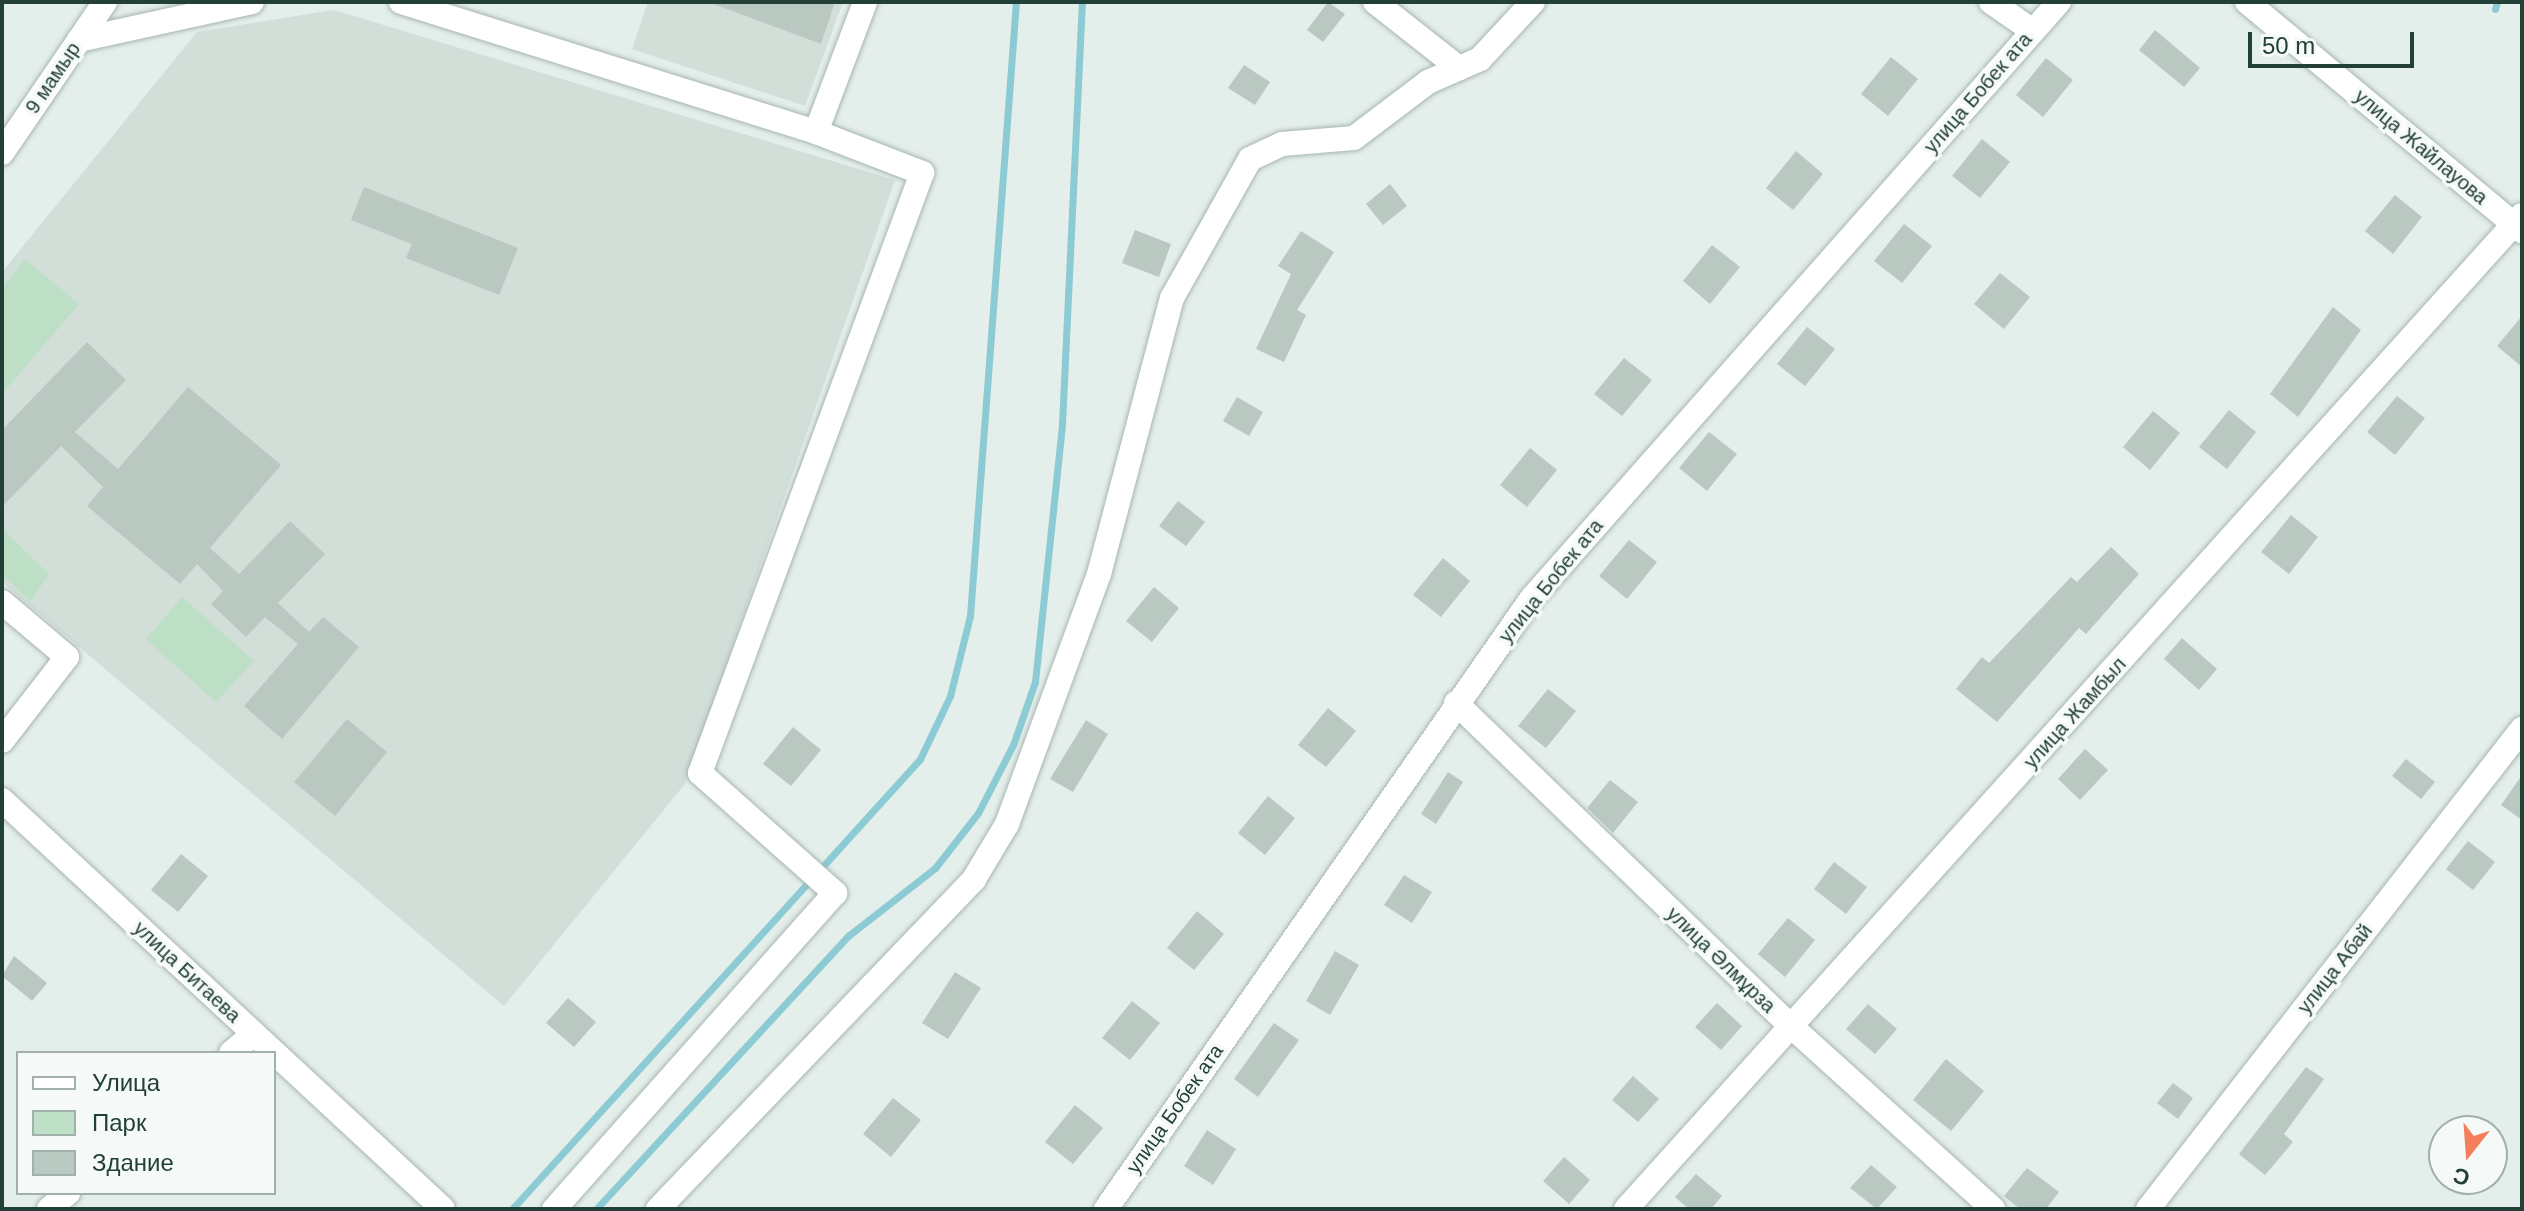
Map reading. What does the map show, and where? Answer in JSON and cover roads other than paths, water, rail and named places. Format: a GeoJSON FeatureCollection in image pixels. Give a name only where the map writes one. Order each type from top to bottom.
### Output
{"type":"FeatureCollection","features":[{"type":"Feature","properties":{"kind":"street","name":"9 мамыр"},"geometry":{"type":"LineString","coordinates":[[2,153],[105,2]]}},
{"type":"Feature","properties":{"kind":"street"},"geometry":{"type":"LineString","coordinates":[[79,40],[252,2]]}},
{"type":"Feature","properties":{"kind":"street"},"geometry":{"type":"LineString","coordinates":[[401,2],[816,132],[922,173],[700,773],[835,893],[554,1209]]}},
{"type":"Feature","properties":{"kind":"street"},"geometry":{"type":"LineString","coordinates":[[816,132],[865,2]]}},
{"type":"Feature","properties":{"kind":"street"},"geometry":{"type":"LineString","coordinates":[[1375,2],[1459,68]]}},
{"type":"Feature","properties":{"kind":"street"},"geometry":{"type":"LineString","coordinates":[[658,1209],[974,879],[1007,824],[1099,574],[1172,298],[1250,159],[1282,144],[1354,138],[1459,68],[1480,59],[1533,2]]}},
{"type":"Feature","properties":{"kind":"street"},"geometry":{"type":"LineString","coordinates":[[1991,2],[2033,31]]}},
{"type":"Feature","properties":{"kind":"street","name":"улица Бобек ата"},"geometry":{"type":"LineString","coordinates":[[1106,1209],[1532,598],[2059,2]]}},
{"type":"Feature","properties":{"kind":"street","name":"улица Жайлауова"},"geometry":{"type":"LineString","coordinates":[[2247,2],[2519,223]]}},
{"type":"Feature","properties":{"kind":"street","name":"улица Жамбыл"},"geometry":{"type":"LineString","coordinates":[[1626,1209],[2519,223]]}},
{"type":"Feature","properties":{"kind":"street"},"geometry":{"type":"LineString","coordinates":[[2,602],[67,657],[2,741]]}},
{"type":"Feature","properties":{"kind":"street","name":"улица Әлмұрза"},"geometry":{"type":"LineString","coordinates":[[1456,703],[1793,1028],[1993,1209]]}},
{"type":"Feature","properties":{"kind":"street","name":"улица Абай"},"geometry":{"type":"LineString","coordinates":[[2148,1209],[2522,729]]}},
{"type":"Feature","properties":{"kind":"street","name":"улица Битаева"},"geometry":{"type":"LineString","coordinates":[[2,800],[272,1051]]}},
{"type":"Feature","properties":{"kind":"street"},"geometry":{"type":"LineString","coordinates":[[233,1051],[254,1034]]}},
{"type":"Feature","properties":{"kind":"street","name":"улица Битаева"},"geometry":{"type":"LineString","coordinates":[[276,1054],[443,1209]]}},
{"type":"Feature","properties":{"kind":"street"},"geometry":{"type":"LineString","coordinates":[[49,1209],[66,1195]]}},
{"type":"Feature","properties":{"kind":"waterway"},"geometry":{"type":"LineString","coordinates":[[512,1209],[920,759],[950,696],[970,616],[1016,2]]}},
{"type":"Feature","properties":{"kind":"waterway"},"geometry":{"type":"LineString","coordinates":[[596,1209],[848,936],[935,868],[978,813],[1013,745],[1035,682],[1062,424],[1082,2]]}},
{"type":"Feature","properties":{"kind":"waterway"},"geometry":{"type":"LineString","coordinates":[[2495,9],[2497,2]]}}]}
